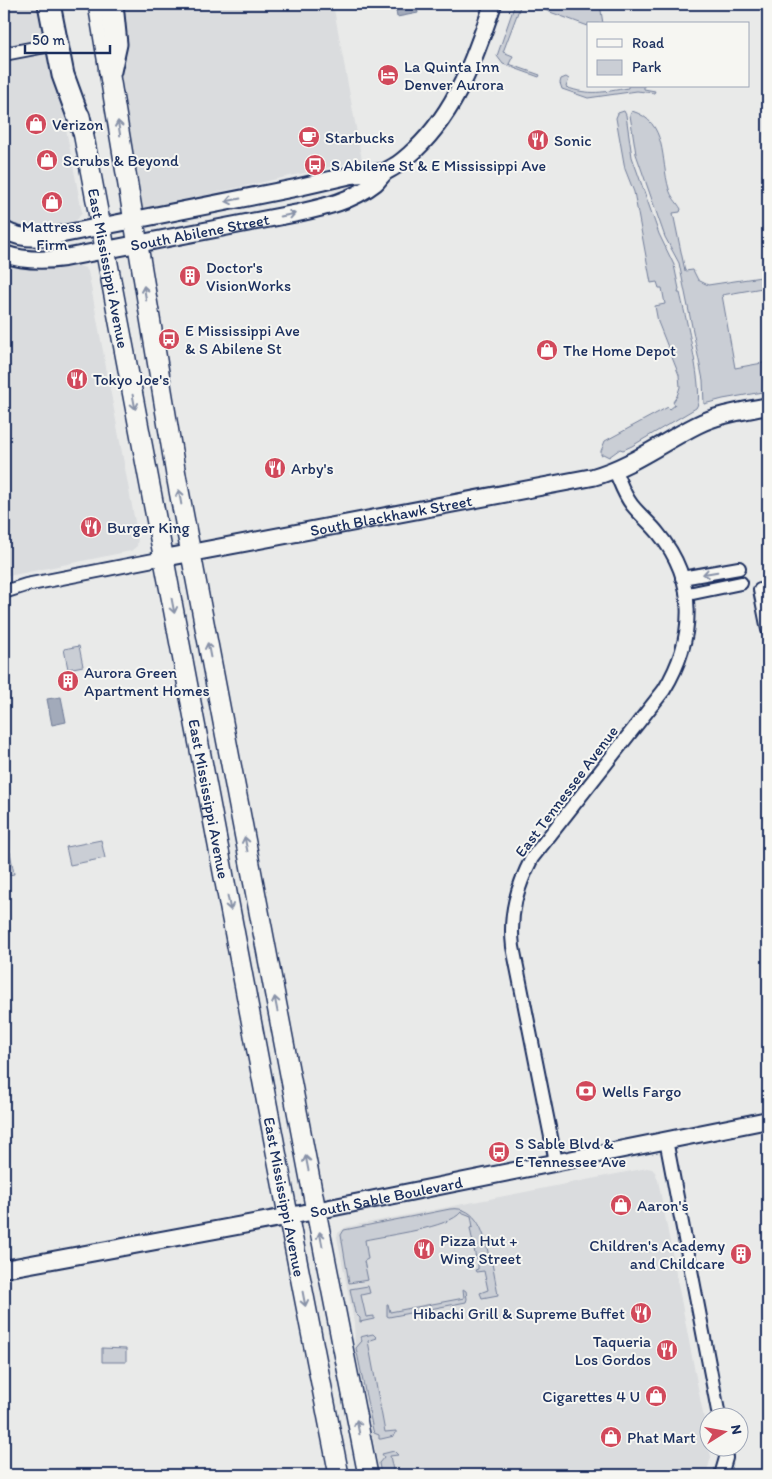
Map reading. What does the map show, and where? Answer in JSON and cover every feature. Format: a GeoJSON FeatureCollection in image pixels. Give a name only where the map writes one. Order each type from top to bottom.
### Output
{"type":"FeatureCollection","features":[{"type":"Feature","properties":{"kind":"highway"},"geometry":{"type":"LineString","coordinates":[[49,4],[66,84],[83,130]]}},
{"type":"Feature","properties":{"kind":"highway"},"geometry":{"type":"LineString","coordinates":[[110,71],[116,44],[112,4]]}},
{"type":"Feature","properties":{"kind":"main road","name":"East Mississippi Avenue"},"geometry":{"type":"LineString","coordinates":[[60,4],[288,1217],[339,1475]]}},
{"type":"Feature","properties":{"kind":"main road","name":"East Mississippi Avenue"},"geometry":{"type":"LineString","coordinates":[[98,4],[160,384],[190,553],[368,1475]]}},
{"type":"Feature","properties":{"kind":"main road","name":"South Abilene Street"},"geometry":{"type":"LineString","coordinates":[[4,254],[24,259],[40,260],[106,251],[334,204],[363,191],[375,183],[384,172],[414,151],[447,112],[470,70],[493,4]]}},
{"type":"Feature","properties":{"kind":"main road","name":"South Abilene Street"},"geometry":{"type":"LineString","coordinates":[[4,230],[20,237],[39,238],[287,190],[352,175],[384,172]]}},
{"type":"Feature","properties":{"kind":"main road","name":"South Blackhawk Street"},"geometry":{"type":"LineString","coordinates":[[164,558],[593,477],[615,471],[710,420],[723,415],[768,406]]}},
{"type":"Feature","properties":{"kind":"main road","name":"South Sable Boulevard"},"geometry":{"type":"LineString","coordinates":[[4,1269],[288,1217],[768,1120]]}},
{"type":"Feature","properties":{"kind":"street"},"geometry":{"type":"LineString","coordinates":[[4,54],[56,44]]}},
{"type":"Feature","properties":{"kind":"street","name":"East Tennessee Avenue"},"geometry":{"type":"LineString","coordinates":[[556,1162],[513,946],[512,915],[516,895],[522,876],[532,858],[664,690],[674,672],[685,641],[688,621],[688,594],[670,550],[659,533],[632,505],[615,471]]}},
{"type":"Feature","properties":{"kind":"street","name":"South Blackhawk Street"},"geometry":{"type":"LineString","coordinates":[[4,592],[26,585],[164,558]]}},
{"type":"Feature","properties":{"kind":"street"},"geometry":{"type":"LineString","coordinates":[[682,578],[739,568]]}},
{"type":"Feature","properties":{"kind":"street"},"geometry":{"type":"LineString","coordinates":[[688,594],[741,582]]}},
{"type":"Feature","properties":{"kind":"street"},"geometry":{"type":"LineString","coordinates":[[760,590],[768,630]]}},
{"type":"Feature","properties":{"kind":"street"},"geometry":{"type":"LineString","coordinates":[[666,1140],[717,1406]]}},
{"type":"Feature","properties":{"kind":"street"},"geometry":{"type":"LineString","coordinates":[[722,1474],[726,1456]]}},
{"type":"Feature","properties":{"kind":"shaded area"},"geometry":{"type":"Polygon","coordinates":[[[4,4],[42,4],[82,212],[78,219],[71,223],[36,230],[19,227],[4,220],[4,4]]]}},
{"type":"Feature","properties":{"kind":"shaded area"},"geometry":{"type":"Polygon","coordinates":[[[105,4],[333,4],[362,160],[142,209],[105,4]]]}},
{"type":"Feature","properties":{"kind":"shaded area"},"geometry":{"type":"Polygon","coordinates":[[[4,264],[40,270],[77,265],[88,271],[138,538],[137,546],[131,551],[4,577],[4,264]]]}},
{"type":"Feature","properties":{"kind":"shaded area"},"geometry":{"type":"Polygon","coordinates":[[[647,1168],[652,1169],[658,1180],[702,1406],[700,1406],[700,1456],[711,1457],[706,1475],[380,1475],[355,1348],[354,1322],[337,1237],[338,1233],[346,1227],[647,1168]]]}},
{"type":"Feature","properties":{"kind":"green space"},"geometry":{"type":"Polygon","coordinates":[[[515,4],[521,4],[503,52],[513,56],[509,64],[540,75],[539,77],[503,64],[497,56],[515,4]]]}},
{"type":"Feature","properties":{"kind":"green space"},"geometry":{"type":"Polygon","coordinates":[[[543,4],[600,4],[603,22],[587,22],[587,26],[542,9],[543,4]]]}},
{"type":"Feature","properties":{"kind":"green space"},"geometry":{"type":"Polygon","coordinates":[[[566,77],[569,79],[566,87],[582,92],[604,92],[628,88],[644,88],[655,91],[654,93],[637,91],[588,98],[562,89],[561,79],[566,77]]]}},
{"type":"Feature","properties":{"kind":"green space"},"geometry":{"type":"Polygon","coordinates":[[[624,111],[632,157],[659,234],[674,265],[679,289],[678,293],[680,293],[693,353],[698,401],[696,408],[632,446],[623,450],[620,449],[609,457],[601,455],[605,441],[668,407],[670,409],[675,405],[673,402],[680,387],[679,375],[658,322],[655,306],[665,304],[662,288],[659,288],[657,282],[651,283],[634,192],[625,169],[616,118],[618,113],[624,111]]]}},
{"type":"Feature","properties":{"kind":"green space"},"geometry":{"type":"Polygon","coordinates":[[[632,111],[644,116],[652,124],[661,143],[669,189],[681,209],[680,212],[673,213],[685,271],[693,270],[698,280],[708,285],[768,276],[768,287],[722,295],[735,368],[768,362],[768,391],[704,404],[703,380],[679,263],[665,237],[636,154],[630,115],[632,111]]]}},
{"type":"Feature","properties":{"kind":"green space"},"geometry":{"type":"Polygon","coordinates":[[[79,646],[83,666],[68,669],[64,649],[79,646]]]}},
{"type":"Feature","properties":{"kind":"green space"},"geometry":{"type":"Polygon","coordinates":[[[101,840],[105,858],[70,865],[66,847],[101,840]]]}},
{"type":"Feature","properties":{"kind":"green space"},"geometry":{"type":"Polygon","coordinates":[[[10,852],[14,874],[4,876],[4,853],[10,852]]]}},
{"type":"Feature","properties":{"kind":"green space"},"geometry":{"type":"Polygon","coordinates":[[[450,1209],[460,1209],[474,1217],[485,1240],[489,1257],[476,1259],[470,1228],[473,1227],[471,1216],[461,1212],[454,1218],[431,1227],[365,1240],[368,1259],[364,1261],[368,1280],[349,1283],[341,1235],[344,1230],[450,1209]]]}},
{"type":"Feature","properties":{"kind":"green space"},"geometry":{"type":"Polygon","coordinates":[[[490,1261],[498,1295],[482,1298],[480,1293],[488,1290],[484,1271],[476,1272],[475,1270],[478,1269],[478,1264],[490,1261]]]}},
{"type":"Feature","properties":{"kind":"green space"},"geometry":{"type":"Polygon","coordinates":[[[368,1286],[370,1293],[361,1295],[366,1317],[374,1316],[374,1319],[360,1322],[360,1318],[355,1313],[350,1289],[368,1286]]]}},
{"type":"Feature","properties":{"kind":"green space"},"geometry":{"type":"Polygon","coordinates":[[[463,1289],[466,1291],[466,1302],[387,1316],[387,1304],[390,1312],[464,1298],[463,1289]]]}},
{"type":"Feature","properties":{"kind":"green space"},"geometry":{"type":"Polygon","coordinates":[[[373,1334],[377,1338],[368,1341],[385,1432],[396,1431],[394,1436],[381,1439],[373,1430],[356,1348],[362,1341],[360,1337],[373,1334]]]}},
{"type":"Feature","properties":{"kind":"green space"},"geometry":{"type":"Polygon","coordinates":[[[102,1348],[126,1349],[126,1362],[102,1362],[102,1348]]]}},
{"type":"Feature","properties":{"kind":"green space"},"geometry":{"type":"Polygon","coordinates":[[[394,1451],[398,1455],[390,1456],[394,1475],[381,1475],[379,1463],[384,1457],[382,1454],[394,1451]]]}},
{"type":"Feature","properties":{"kind":"water"},"geometry":{"type":"Polygon","coordinates":[[[416,4],[418,13],[397,17],[395,5],[416,4]]]}},
{"type":"Feature","properties":{"kind":"water"},"geometry":{"type":"Polygon","coordinates":[[[61,697],[66,722],[52,725],[47,699],[61,697]]]}},
{"type":"Feature","properties":{"kind":"place","name":"La Quinta Inn Denver Aurora"},"geometry":{"type":"Point","coordinates":[388,75]}},
{"type":"Feature","properties":{"kind":"place","name":"Verizon"},"geometry":{"type":"Point","coordinates":[36,124]}},
{"type":"Feature","properties":{"kind":"place","name":"Starbucks"},"geometry":{"type":"Point","coordinates":[309,137]}},
{"type":"Feature","properties":{"kind":"place","name":"Sonic"},"geometry":{"type":"Point","coordinates":[538,140]}},
{"type":"Feature","properties":{"kind":"place","name":"Scrubs & Beyond"},"geometry":{"type":"Point","coordinates":[47,160]}},
{"type":"Feature","properties":{"kind":"place","name":"S Abilene St & E Mississippi Ave"},"geometry":{"type":"Point","coordinates":[315,165]}},
{"type":"Feature","properties":{"kind":"place","name":"Mattress Firm"},"geometry":{"type":"Point","coordinates":[52,202]}},
{"type":"Feature","properties":{"kind":"place","name":"Doctor's VisionWorks"},"geometry":{"type":"Point","coordinates":[190,276]}},
{"type":"Feature","properties":{"kind":"place","name":"E Mississippi Ave & S Abilene St"},"geometry":{"type":"Point","coordinates":[169,339]}},
{"type":"Feature","properties":{"kind":"place","name":"The Home Depot"},"geometry":{"type":"Point","coordinates":[547,350]}},
{"type":"Feature","properties":{"kind":"place","name":"Tokyo Joe's"},"geometry":{"type":"Point","coordinates":[77,379]}},
{"type":"Feature","properties":{"kind":"place","name":"Arby's"},"geometry":{"type":"Point","coordinates":[275,468]}},
{"type":"Feature","properties":{"kind":"place","name":"Burger King"},"geometry":{"type":"Point","coordinates":[91,527]}},
{"type":"Feature","properties":{"kind":"place","name":"Aurora Green Apartment Homes"},"geometry":{"type":"Point","coordinates":[68,681]}},
{"type":"Feature","properties":{"kind":"place","name":"Wells Fargo"},"geometry":{"type":"Point","coordinates":[586,1091]}},
{"type":"Feature","properties":{"kind":"place","name":"S Sable Blvd & E Tennessee Ave"},"geometry":{"type":"Point","coordinates":[499,1152]}},
{"type":"Feature","properties":{"kind":"place","name":"Aaron's"},"geometry":{"type":"Point","coordinates":[621,1205]}},
{"type":"Feature","properties":{"kind":"place","name":"Pizza Hut + Wing Street"},"geometry":{"type":"Point","coordinates":[424,1249]}},
{"type":"Feature","properties":{"kind":"place","name":"Children's Academy and Childcare"},"geometry":{"type":"Point","coordinates":[741,1254]}},
{"type":"Feature","properties":{"kind":"place","name":"Hibachi Grill & Supreme Buffet"},"geometry":{"type":"Point","coordinates":[641,1313]}},
{"type":"Feature","properties":{"kind":"place","name":"Taqueria Los Gordos"},"geometry":{"type":"Point","coordinates":[667,1350]}},
{"type":"Feature","properties":{"kind":"place","name":"Cigarettes 4 U"},"geometry":{"type":"Point","coordinates":[656,1396]}},
{"type":"Feature","properties":{"kind":"place","name":"Phat Mart"},"geometry":{"type":"Point","coordinates":[611,1437]}}]}
